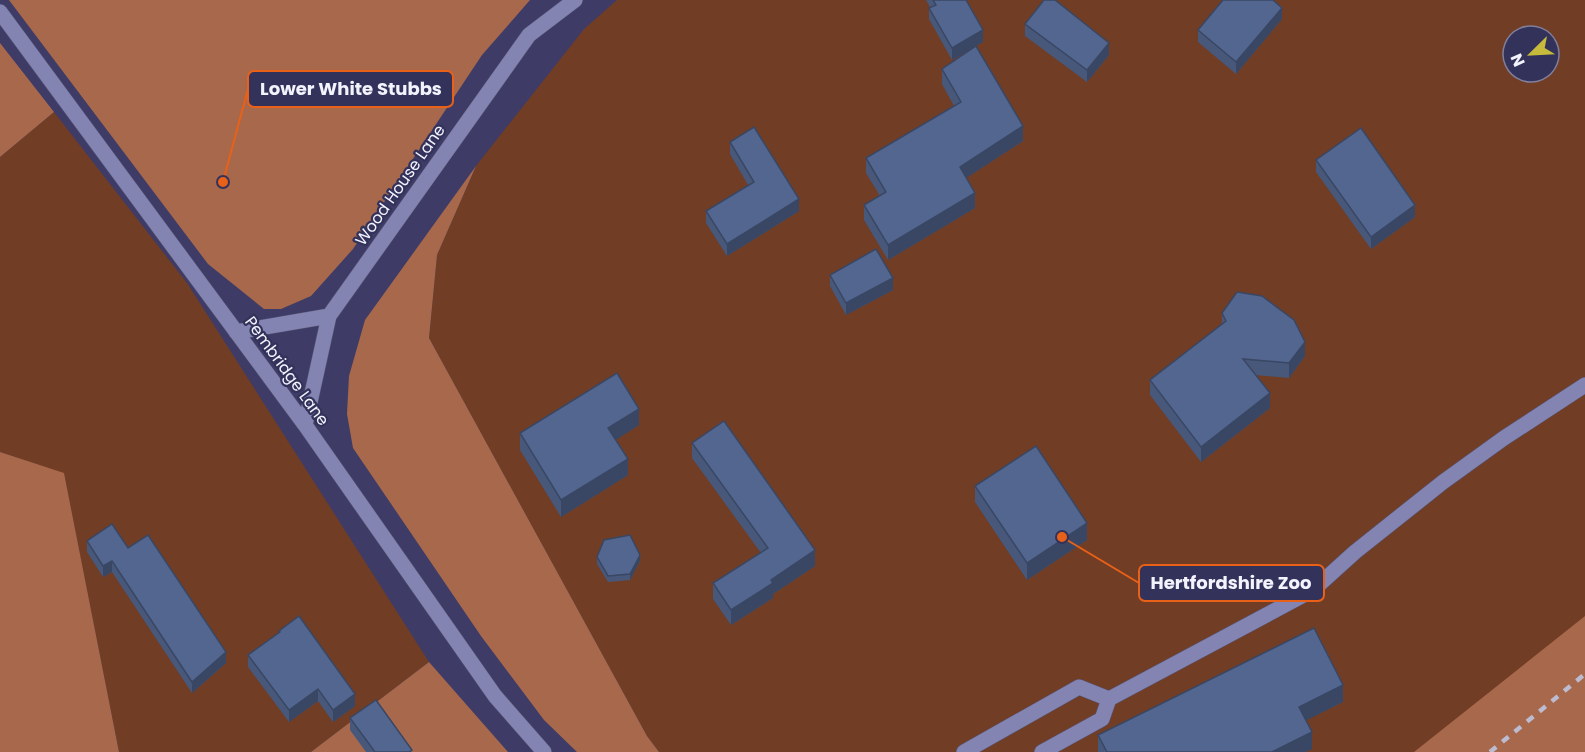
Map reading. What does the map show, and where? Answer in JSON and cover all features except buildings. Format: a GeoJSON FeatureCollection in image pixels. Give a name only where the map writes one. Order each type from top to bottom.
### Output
{"type":"FeatureCollection","features":[{"type":"Feature","properties":{"kind":"street","name":"Wood House Lane"},"geometry":{"type":"LineString","coordinates":[[305,425],[329,316],[529,35],[575,0]]}},
{"type":"Feature","properties":{"kind":"street","name":"Pembridge Lane"},"geometry":{"type":"LineString","coordinates":[[0,12],[305,425],[495,696],[544,752]]}},
{"type":"Feature","properties":{"kind":"street"},"geometry":{"type":"LineString","coordinates":[[236,332],[329,316]]}},
{"type":"Feature","properties":{"kind":"street"},"geometry":{"type":"LineString","coordinates":[[1042,752],[1102,719],[1109,699],[1313,590],[1355,552],[1443,482],[1504,438],[1585,385]]}},
{"type":"Feature","properties":{"kind":"street"},"geometry":{"type":"LineString","coordinates":[[964,752],[1079,687],[1109,699]]}},
{"type":"Feature","properties":{"kind":"shaded area"},"geometry":{"type":"Polygon","coordinates":[[[9,0],[530,0],[482,55],[353,249],[311,296],[281,309],[264,309],[208,264],[9,0]]]}},
{"type":"Feature","properties":{"kind":"shaded area"},"geometry":{"type":"Polygon","coordinates":[[[617,0],[1585,0],[1585,752],[659,752],[647,736],[429,338],[437,255],[476,166],[584,29],[617,0]]]}},
{"type":"Feature","properties":{"kind":"shaded area"},"geometry":{"type":"Polygon","coordinates":[[[0,43],[54,112],[0,157],[0,43]]]}},
{"type":"Feature","properties":{"kind":"shaded area"},"geometry":{"type":"Polygon","coordinates":[[[54,112],[187,283],[429,662],[311,752],[119,752],[64,474],[0,452],[0,157],[54,112]]]}},
{"type":"Feature","properties":{"kind":"shaded area"},"geometry":{"type":"Polygon","coordinates":[[[476,166],[437,255],[429,338],[647,736],[659,752],[577,752],[544,720],[481,636],[353,448],[347,414],[349,376],[365,320],[476,166]]]}},
{"type":"Feature","properties":{"kind":"shaded area"},"geometry":{"type":"Polygon","coordinates":[[[0,452],[64,473],[119,752],[0,752],[0,452]]]}},
{"type":"Feature","properties":{"kind":"shaded area"},"geometry":{"type":"Polygon","coordinates":[[[1585,616],[1585,752],[1414,752],[1585,616]]]}},
{"type":"Feature","properties":{"kind":"shaded area"},"geometry":{"type":"Polygon","coordinates":[[[429,662],[508,752],[311,752],[429,662]]]}},
{"type":"Feature","properties":{"kind":"railway"},"geometry":{"type":"LineString","coordinates":[[1490,752],[1585,674]]}},
{"type":"Feature","properties":{"kind":"place","name":"Lower White Stubbs"},"geometry":{"type":"Point","coordinates":[223,182]}},
{"type":"Feature","properties":{"kind":"place","name":"Hertfordshire Zoo"},"geometry":{"type":"Point","coordinates":[1062,537]}}]}
